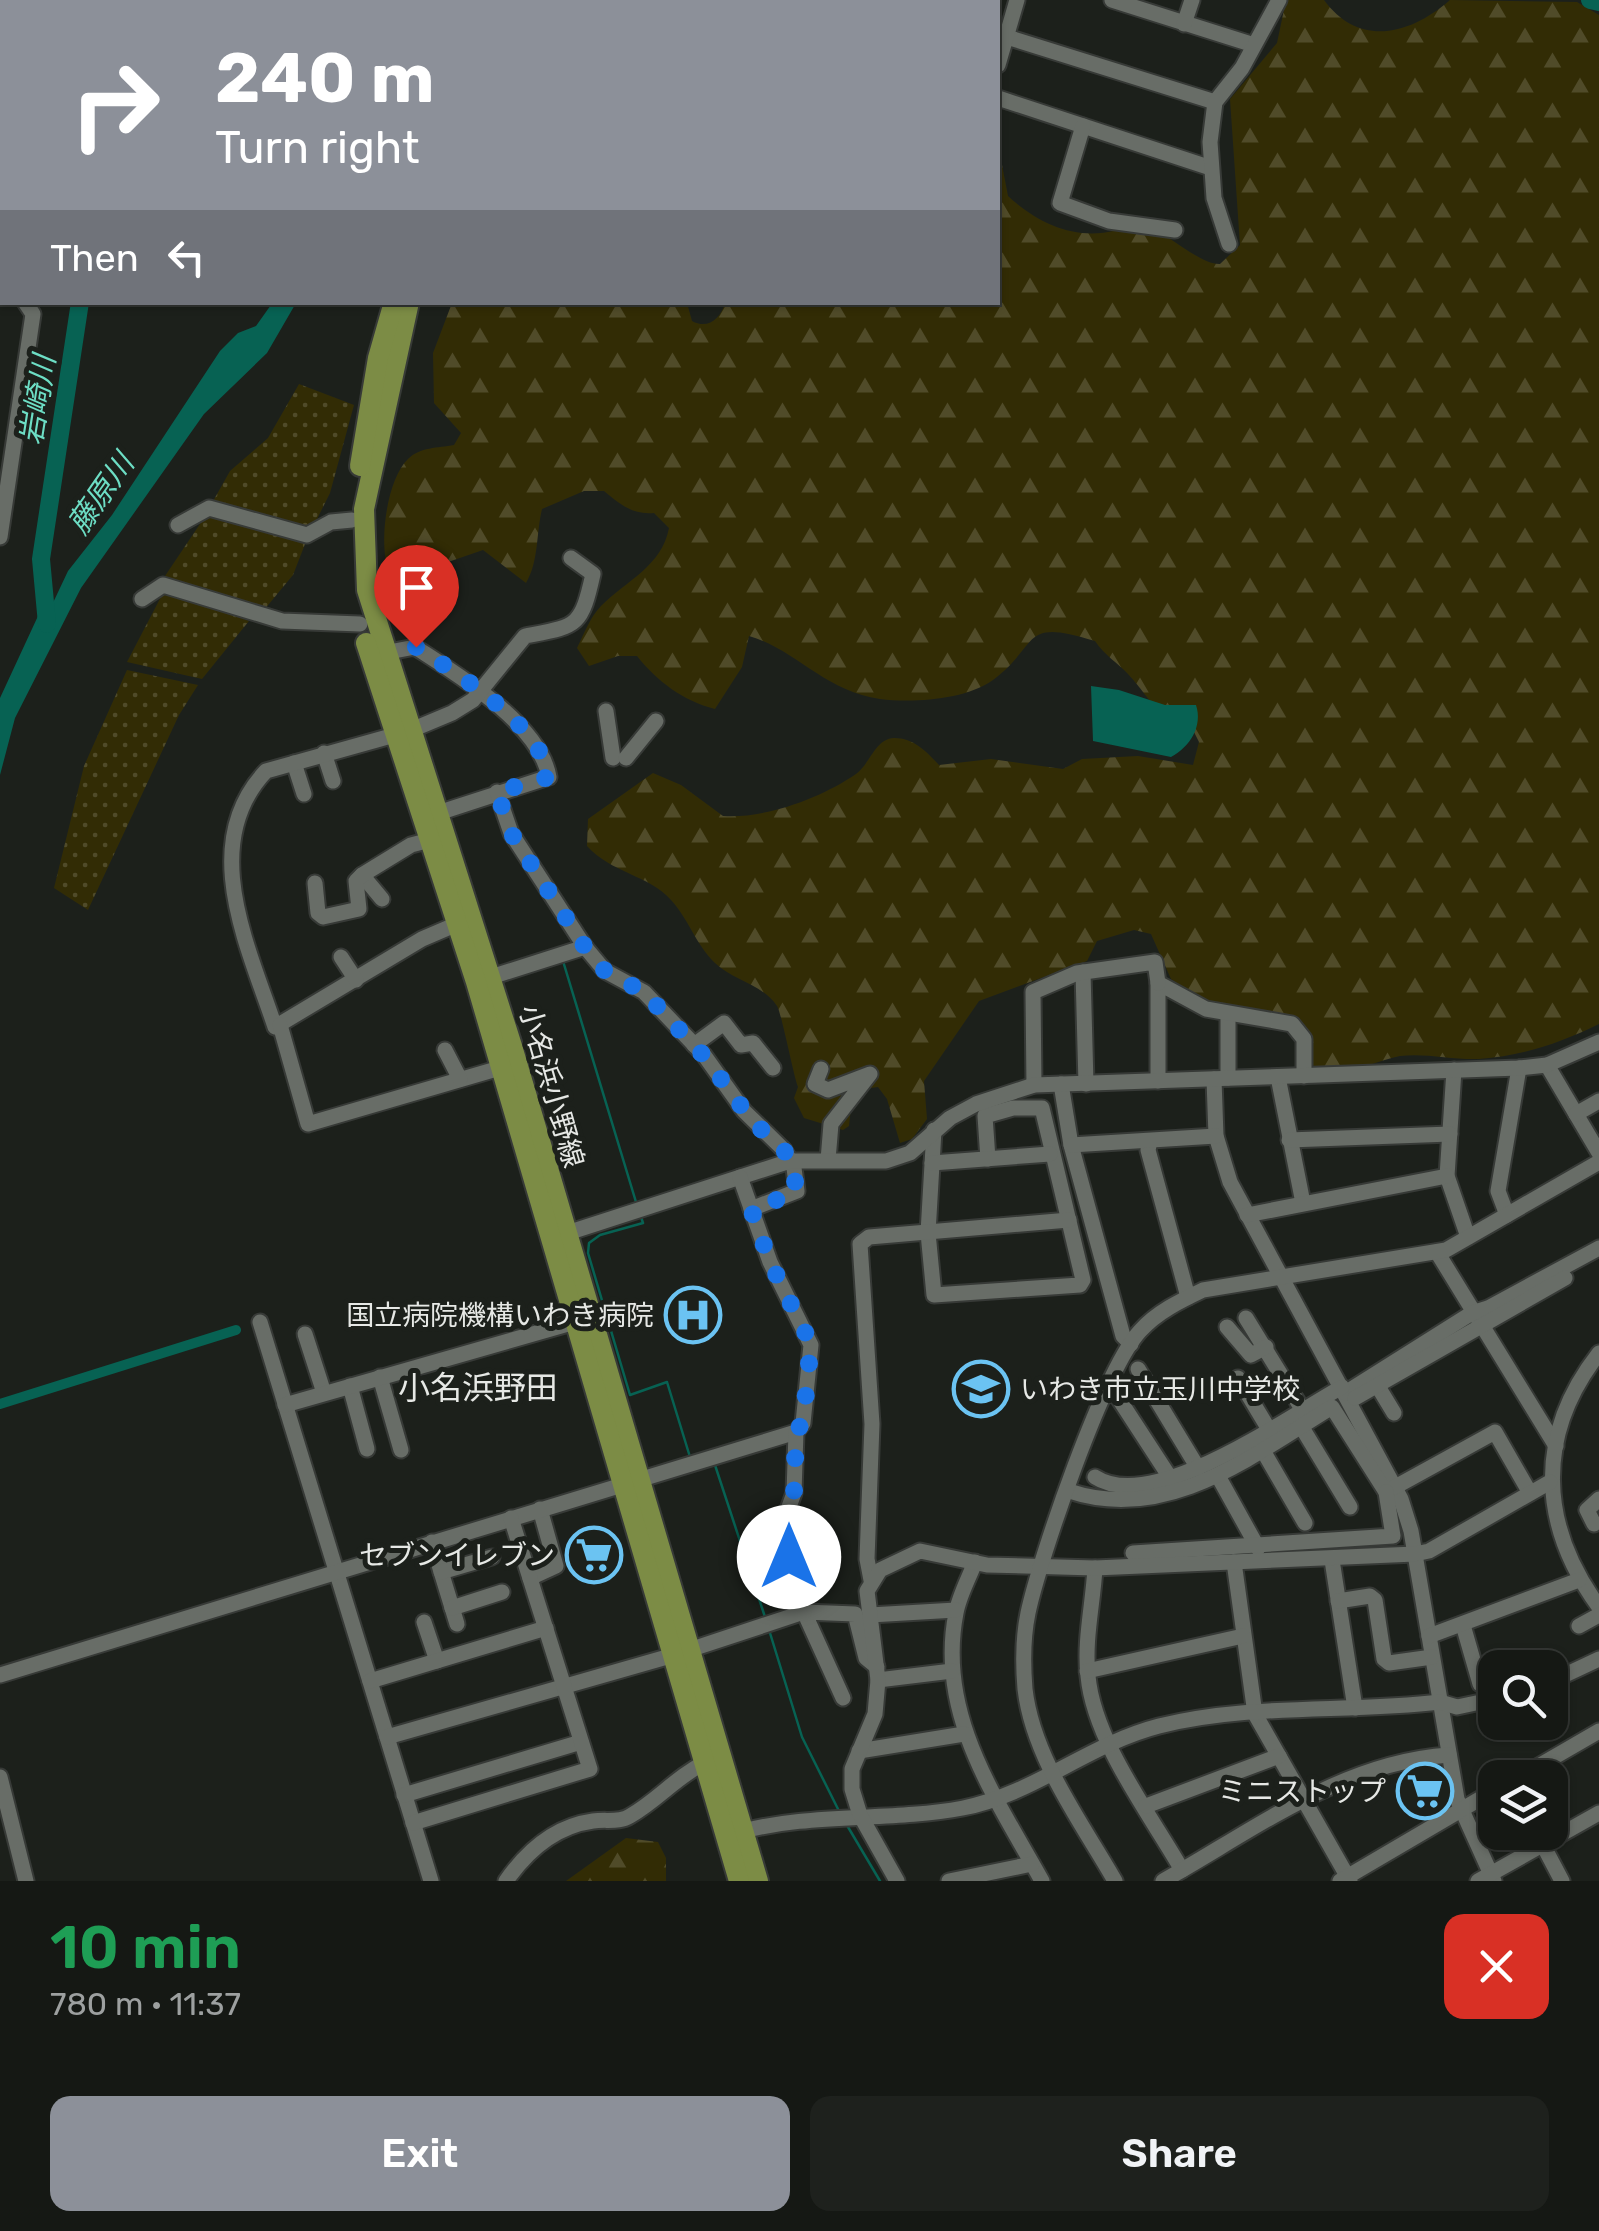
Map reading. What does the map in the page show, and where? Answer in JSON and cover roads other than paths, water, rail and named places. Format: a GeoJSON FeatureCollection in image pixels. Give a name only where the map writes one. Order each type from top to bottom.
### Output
{"type":"FeatureCollection","features":[{"type":"Feature","properties":{"kind":"main road","name":"小名浜小野線"},"geometry":{"type":"LineString","coordinates":[[393,305],[378,358],[352,520],[351,551],[360,624],[401,732],[438,814],[500,1068],[558,1236],[575,1322],[631,1482]]}},
{"type":"Feature","properties":{"kind":"main road","name":"小名浜小野線"},"geometry":{"type":"LineString","coordinates":[[408,305],[362,532],[367,590],[430,840],[491,978],[558,1236],[736,1833],[739,1881]]}},
{"type":"Feature","properties":{"kind":"main road","name":"小名浜小野線"},"geometry":{"type":"LineString","coordinates":[[682,1653],[706,1762],[758,1881]]}},
{"type":"Feature","properties":{"kind":"street"},"geometry":{"type":"LineString","coordinates":[[1000,59],[1017,0]]}},
{"type":"Feature","properties":{"kind":"street"},"geometry":{"type":"LineString","coordinates":[[1112,0],[1254,45]]}},
{"type":"Feature","properties":{"kind":"street"},"geometry":{"type":"LineString","coordinates":[[1184,24],[1192,0]]}},
{"type":"Feature","properties":{"kind":"street"},"geometry":{"type":"LineString","coordinates":[[1230,244],[1214,198],[1214,102],[1242,68],[1280,0]]}},
{"type":"Feature","properties":{"kind":"street"},"geometry":{"type":"LineString","coordinates":[[1007,37],[1214,102]]}},
{"type":"Feature","properties":{"kind":"street"},"geometry":{"type":"LineString","coordinates":[[1000,99],[1211,168]]}},
{"type":"Feature","properties":{"kind":"street"},"geometry":{"type":"LineString","coordinates":[[1083,126],[1060,203],[1109,221],[1175,230]]}},
{"type":"Feature","properties":{"kind":"street"},"geometry":{"type":"LineString","coordinates":[[0,537],[5,464],[33,314],[27,305]]}},
{"type":"Feature","properties":{"kind":"street"},"geometry":{"type":"LineString","coordinates":[[178,525],[209,508],[307,535],[337,520],[352,520]]}},
{"type":"Feature","properties":{"kind":"street"},"geometry":{"type":"LineString","coordinates":[[465,921],[275,1028],[233,898],[232,852],[243,810],[262,773],[452,714],[480,692],[524,636],[569,628],[584,614],[593,574],[571,558]]}},
{"type":"Feature","properties":{"kind":"street"},"geometry":{"type":"LineString","coordinates":[[142,599],[164,585],[282,621],[360,624]]}},
{"type":"Feature","properties":{"kind":"street"},"geometry":{"type":"LineString","coordinates":[[384,653],[416,647],[480,692],[527,733],[548,770],[549,777],[438,814]]}},
{"type":"Feature","properties":{"kind":"street"},"geometry":{"type":"LineString","coordinates":[[606,712],[619,758],[656,721]]}},
{"type":"Feature","properties":{"kind":"street"},"geometry":{"type":"LineString","coordinates":[[324,753],[333,781]]}},
{"type":"Feature","properties":{"kind":"street"},"geometry":{"type":"LineString","coordinates":[[294,763],[304,794]]}},
{"type":"Feature","properties":{"kind":"street"},"geometry":{"type":"LineString","coordinates":[[497,792],[511,833],[585,947],[605,971],[644,992],[694,1044],[744,1111],[790,1161],[796,1193],[751,1209]]}},
{"type":"Feature","properties":{"kind":"street"},"geometry":{"type":"LineString","coordinates":[[315,883],[318,913],[323,917],[360,909],[356,881],[362,875],[411,845],[430,840]]}},
{"type":"Feature","properties":{"kind":"street"},"geometry":{"type":"LineString","coordinates":[[362,875],[382,899]]}},
{"type":"Feature","properties":{"kind":"street"},"geometry":{"type":"LineString","coordinates":[[491,978],[585,947]]}},
{"type":"Feature","properties":{"kind":"street"},"geometry":{"type":"LineString","coordinates":[[340,957],[356,980]]}},
{"type":"Feature","properties":{"kind":"street"},"geometry":{"type":"LineString","coordinates":[[1034,1085],[1030,996],[1083,972],[1155,962],[1158,1081]]}},
{"type":"Feature","properties":{"kind":"street"},"geometry":{"type":"LineString","coordinates":[[1083,972],[1086,1084]]}},
{"type":"Feature","properties":{"kind":"street"},"geometry":{"type":"LineString","coordinates":[[1158,984],[1186,1000],[1228,1015],[1292,1024],[1304,1039],[1304,1076]]}},
{"type":"Feature","properties":{"kind":"street"},"geometry":{"type":"LineString","coordinates":[[1228,1015],[1216,1136],[1230,1182],[1345,1394],[1391,1490],[1415,1554],[1461,1809],[1488,1879],[1536,1850]]}},
{"type":"Feature","properties":{"kind":"street"},"geometry":{"type":"LineString","coordinates":[[694,1044],[724,1023],[741,1045],[754,1043],[773,1068]]}},
{"type":"Feature","properties":{"kind":"street"},"geometry":{"type":"LineString","coordinates":[[280,1024],[298,1062],[308,1124],[500,1068]]}},
{"type":"Feature","properties":{"kind":"street"},"geometry":{"type":"LineString","coordinates":[[558,1236],[790,1161],[886,1161],[910,1153],[934,1130],[976,1104],[1034,1085],[1518,1068],[1547,1065],[1599,1042]]}},
{"type":"Feature","properties":{"kind":"street"},"geometry":{"type":"LineString","coordinates":[[445,1050],[460,1079]]}},
{"type":"Feature","properties":{"kind":"street"},"geometry":{"type":"LineString","coordinates":[[1547,1065],[1599,1153]]}},
{"type":"Feature","properties":{"kind":"street"},"geometry":{"type":"LineString","coordinates":[[1507,1215],[1498,1191],[1518,1068]]}},
{"type":"Feature","properties":{"kind":"street"},"geometry":{"type":"LineString","coordinates":[[820,1070],[815,1084],[822,1089],[834,1089],[870,1074],[832,1124],[828,1160]]}},
{"type":"Feature","properties":{"kind":"street"},"geometry":{"type":"LineString","coordinates":[[1454,1070],[1447,1176],[1468,1237]]}},
{"type":"Feature","properties":{"kind":"street"},"geometry":{"type":"LineString","coordinates":[[1278,1077],[1304,1203]]}},
{"type":"Feature","properties":{"kind":"street"},"geometry":{"type":"LineString","coordinates":[[1060,1084],[1071,1145],[1123,1336],[1131,1344]]}},
{"type":"Feature","properties":{"kind":"street"},"geometry":{"type":"LineString","coordinates":[[1576,1114],[1599,1100]]}},
{"type":"Feature","properties":{"kind":"street"},"geometry":{"type":"LineString","coordinates":[[934,1130],[928,1233],[934,1295],[1080,1286],[1083,1280],[1042,1108],[1013,1108],[986,1116],[988,1159]]}},
{"type":"Feature","properties":{"kind":"street"},"geometry":{"type":"LineString","coordinates":[[1289,1140],[1450,1134]]}},
{"type":"Feature","properties":{"kind":"street"},"geometry":{"type":"LineString","coordinates":[[1071,1145],[1216,1136]]}},
{"type":"Feature","properties":{"kind":"street"},"geometry":{"type":"LineString","coordinates":[[1150,1141],[1148,1150],[1188,1297]]}},
{"type":"Feature","properties":{"kind":"street"},"geometry":{"type":"LineString","coordinates":[[932,1163],[1050,1154]]}},
{"type":"Feature","properties":{"kind":"street"},"geometry":{"type":"LineString","coordinates":[[1115,1881],[1054,1773],[1025,1692],[1027,1619],[1041,1567],[1106,1393],[1131,1344],[1169,1306],[1203,1290],[1437,1252],[1599,1162]]}},
{"type":"Feature","properties":{"kind":"street"},"geometry":{"type":"LineString","coordinates":[[1247,1215],[1447,1176]]}},
{"type":"Feature","properties":{"kind":"street"},"geometry":{"type":"LineString","coordinates":[[740,1177],[770,1262],[811,1344],[803,1422],[796,1432],[794,1493],[781,1530],[804,1612],[843,1698]]}},
{"type":"Feature","properties":{"kind":"street"},"geometry":{"type":"LineString","coordinates":[[871,1580],[867,1559],[872,1424],[860,1244],[869,1237],[1069,1220]]}},
{"type":"Feature","properties":{"kind":"street"},"geometry":{"type":"LineString","coordinates":[[1345,1394],[1377,1385],[1488,1308],[1599,1248]]}},
{"type":"Feature","properties":{"kind":"street"},"geometry":{"type":"LineString","coordinates":[[1437,1252],[1556,1446]]}},
{"type":"Feature","properties":{"kind":"street"},"geometry":{"type":"LineString","coordinates":[[1069,1491],[1084,1496],[1142,1499],[1179,1492],[1218,1476],[1262,1449],[1302,1417],[1476,1319],[1599,1258]]}},
{"type":"Feature","properties":{"kind":"street"},"geometry":{"type":"LineString","coordinates":[[1246,1318],[1266,1347],[1350,1507]]}},
{"type":"Feature","properties":{"kind":"street"},"geometry":{"type":"LineString","coordinates":[[265,1320],[336,1572],[431,1881]]}},
{"type":"Feature","properties":{"kind":"street"},"geometry":{"type":"LineString","coordinates":[[291,1403],[575,1322]]}},
{"type":"Feature","properties":{"kind":"street"},"geometry":{"type":"LineString","coordinates":[[1226,1327],[1251,1355],[1266,1347]]}},
{"type":"Feature","properties":{"kind":"street"},"geometry":{"type":"LineString","coordinates":[[305,1334],[324,1394]]}},
{"type":"Feature","properties":{"kind":"street"},"geometry":{"type":"LineString","coordinates":[[1599,1353],[1574,1392],[1556,1446],[1550,1482],[1557,1529],[1580,1580],[1599,1606]]}},
{"type":"Feature","properties":{"kind":"street"},"geometry":{"type":"LineString","coordinates":[[1138,1368],[1198,1468]]}},
{"type":"Feature","properties":{"kind":"street"},"geometry":{"type":"LineString","coordinates":[[380,1377],[401,1450]]}},
{"type":"Feature","properties":{"kind":"street"},"geometry":{"type":"LineString","coordinates":[[1238,1378],[1268,1428]]}},
{"type":"Feature","properties":{"kind":"street"},"geometry":{"type":"LineString","coordinates":[[1377,1385],[1394,1413]]}},
{"type":"Feature","properties":{"kind":"street"},"geometry":{"type":"LineString","coordinates":[[350,1386],[367,1450]]}},
{"type":"Feature","properties":{"kind":"street"},"geometry":{"type":"LineString","coordinates":[[1106,1393],[1117,1396],[1171,1480]]}},
{"type":"Feature","properties":{"kind":"street"},"geometry":{"type":"LineString","coordinates":[[1095,1477],[1122,1484],[1171,1480],[1268,1428],[1332,1407],[1391,1490],[1392,1536],[1258,1548],[1133,1553]]}},
{"type":"Feature","properties":{"kind":"street"},"geometry":{"type":"LineString","coordinates":[[0,1675],[796,1432]]}},
{"type":"Feature","properties":{"kind":"street"},"geometry":{"type":"LineString","coordinates":[[1391,1490],[1495,1432],[1530,1494]]}},
{"type":"Feature","properties":{"kind":"street"},"geometry":{"type":"LineString","coordinates":[[1262,1449],[1305,1523]]}},
{"type":"Feature","properties":{"kind":"street"},"geometry":{"type":"LineString","coordinates":[[1218,1476],[1258,1548]]}},
{"type":"Feature","properties":{"kind":"street"},"geometry":{"type":"LineString","coordinates":[[897,1881],[860,1815],[852,1768],[876,1714],[878,1674],[867,1591],[871,1580],[889,1565],[920,1551],[975,1562],[1095,1568],[1415,1554],[1429,1551],[1550,1482]]}},
{"type":"Feature","properties":{"kind":"street"},"geometry":{"type":"LineString","coordinates":[[1597,1524],[1587,1510],[1599,1500]]}},
{"type":"Feature","properties":{"kind":"street"},"geometry":{"type":"LineString","coordinates":[[530,1578],[556,1566],[540,1510]]}},
{"type":"Feature","properties":{"kind":"street"},"geometry":{"type":"LineString","coordinates":[[413,1823],[590,1770],[511,1518]]}},
{"type":"Feature","properties":{"kind":"street"},"geometry":{"type":"LineString","coordinates":[[432,1542],[458,1624]]}},
{"type":"Feature","properties":{"kind":"street"},"geometry":{"type":"LineString","coordinates":[[441,1572],[492,1557]]}},
{"type":"Feature","properties":{"kind":"street"},"geometry":{"type":"LineString","coordinates":[[1332,1560],[1356,1708]]}},
{"type":"Feature","properties":{"kind":"street"},"geometry":{"type":"LineString","coordinates":[[975,1562],[956,1610],[952,1671],[964,1734],[995,1800],[1042,1881]]}},
{"type":"Feature","properties":{"kind":"street"},"geometry":{"type":"LineString","coordinates":[[1234,1562],[1255,1714],[1346,1880],[1478,1800]]}},
{"type":"Feature","properties":{"kind":"street"},"geometry":{"type":"LineString","coordinates":[[1095,1568],[1087,1672],[1090,1694],[1110,1743],[1182,1870]]}},
{"type":"Feature","properties":{"kind":"street"},"geometry":{"type":"LineString","coordinates":[[1429,1636],[1580,1580]]}},
{"type":"Feature","properties":{"kind":"street"},"geometry":{"type":"LineString","coordinates":[[452,1608],[502,1592]]}},
{"type":"Feature","properties":{"kind":"street"},"geometry":{"type":"LineString","coordinates":[[1338,1602],[1370,1596],[1374,1600],[1384,1659],[1389,1663],[1432,1657]]}},
{"type":"Feature","properties":{"kind":"street"},"geometry":{"type":"LineString","coordinates":[[870,1616],[956,1610]]}},
{"type":"Feature","properties":{"kind":"street"},"geometry":{"type":"LineString","coordinates":[[387,1737],[682,1653],[804,1612],[855,1614],[866,1658],[878,1674]]}},
{"type":"Feature","properties":{"kind":"street"},"geometry":{"type":"LineString","coordinates":[[1579,1626],[1599,1616]]}},
{"type":"Feature","properties":{"kind":"street"},"geometry":{"type":"LineString","coordinates":[[424,1622],[437,1661]]}},
{"type":"Feature","properties":{"kind":"street"},"geometry":{"type":"LineString","coordinates":[[1463,1625],[1478,1677]]}},
{"type":"Feature","properties":{"kind":"street"},"geometry":{"type":"LineString","coordinates":[[370,1681],[546,1628]]}},
{"type":"Feature","properties":{"kind":"street"},"geometry":{"type":"LineString","coordinates":[[1087,1672],[1243,1636]]}},
{"type":"Feature","properties":{"kind":"street"},"geometry":{"type":"LineString","coordinates":[[1568,1674],[1599,1659]]}},
{"type":"Feature","properties":{"kind":"street"},"geometry":{"type":"LineString","coordinates":[[878,1674],[952,1671]]}},
{"type":"Feature","properties":{"kind":"street"},"geometry":{"type":"LineString","coordinates":[[736,1833],[860,1815],[959,1809],[995,1800],[1110,1743],[1159,1726],[1255,1714],[1478,1702]]}},
{"type":"Feature","properties":{"kind":"street"},"geometry":{"type":"LineString","coordinates":[[1548,1760],[1599,1730]]}},
{"type":"Feature","properties":{"kind":"street"},"geometry":{"type":"LineString","coordinates":[[860,1750],[964,1734]]}},
{"type":"Feature","properties":{"kind":"street"},"geometry":{"type":"LineString","coordinates":[[404,1794],[581,1742]]}},
{"type":"Feature","properties":{"kind":"street"},"geometry":{"type":"LineString","coordinates":[[1163,1881],[1304,1799],[1376,1765],[1449,1755]]}},
{"type":"Feature","properties":{"kind":"street"},"geometry":{"type":"LineString","coordinates":[[1146,1806],[1279,1756]]}},
{"type":"Feature","properties":{"kind":"street"},"geometry":{"type":"LineString","coordinates":[[506,1881],[545,1840],[569,1826],[632,1815],[683,1772],[706,1762]]}},
{"type":"Feature","properties":{"kind":"street"},"geometry":{"type":"LineString","coordinates":[[0,1777],[26,1881]]}},
{"type":"Feature","properties":{"kind":"street"},"geometry":{"type":"LineString","coordinates":[[1568,1831],[1599,1812]]}},
{"type":"Feature","properties":{"kind":"street"},"geometry":{"type":"LineString","coordinates":[[1546,1850],[1562,1881]]}},
{"type":"Feature","properties":{"kind":"street"},"geometry":{"type":"LineString","coordinates":[[960,1880],[1032,1864]]}},
{"type":"Feature","properties":{"kind":"waterway"},"geometry":{"type":"LineString","coordinates":[[1590,0],[1599,2]]}},
{"type":"Feature","properties":{"kind":"waterway","name":"岩崎川"},"geometry":{"type":"LineString","coordinates":[[47,624],[41,559],[80,305]]}},
{"type":"Feature","properties":{"kind":"waterway"},"geometry":{"type":"LineString","coordinates":[[563,961],[636,1202]]}},
{"type":"Feature","properties":{"kind":"waterway"},"geometry":{"type":"LineString","coordinates":[[640,1214],[643,1223],[600,1235],[589,1243],[588,1253],[630,1395],[667,1382],[690,1457]]}},
{"type":"Feature","properties":{"kind":"waterway"},"geometry":{"type":"LineString","coordinates":[[0,1404],[236,1330]]}},
{"type":"Feature","properties":{"kind":"waterway"},"geometry":{"type":"LineString","coordinates":[[714,1462],[766,1620]]}},
{"type":"Feature","properties":{"kind":"waterway"},"geometry":{"type":"LineString","coordinates":[[770,1633],[802,1737],[839,1811]]}},
{"type":"Feature","properties":{"kind":"waterway"},"geometry":{"type":"LineString","coordinates":[[848,1827],[880,1881]]}},
{"type":"Feature","properties":{"kind":"place","name":"国立病院機構いわき病院"},"geometry":{"type":"Point","coordinates":[693,1315]}},
{"type":"Feature","properties":{"kind":"place","name":"いわき市立玉川中学校"},"geometry":{"type":"Point","coordinates":[981,1389]}},
{"type":"Feature","properties":{"kind":"place","name":"セブンイレブン"},"geometry":{"type":"Point","coordinates":[594,1555]}},
{"type":"Feature","properties":{"kind":"place","name":"ミニストップ"},"geometry":{"type":"Point","coordinates":[1425,1791]}},
{"type":"Feature","properties":{"kind":"district","name":"小名浜野田"},"geometry":{"type":"Point","coordinates":[478,1388]}},
{"type":"Feature","properties":{"kind":"water label","name":"藤原川"},"geometry":{"type":"Point","coordinates":[101,494]}}]}
